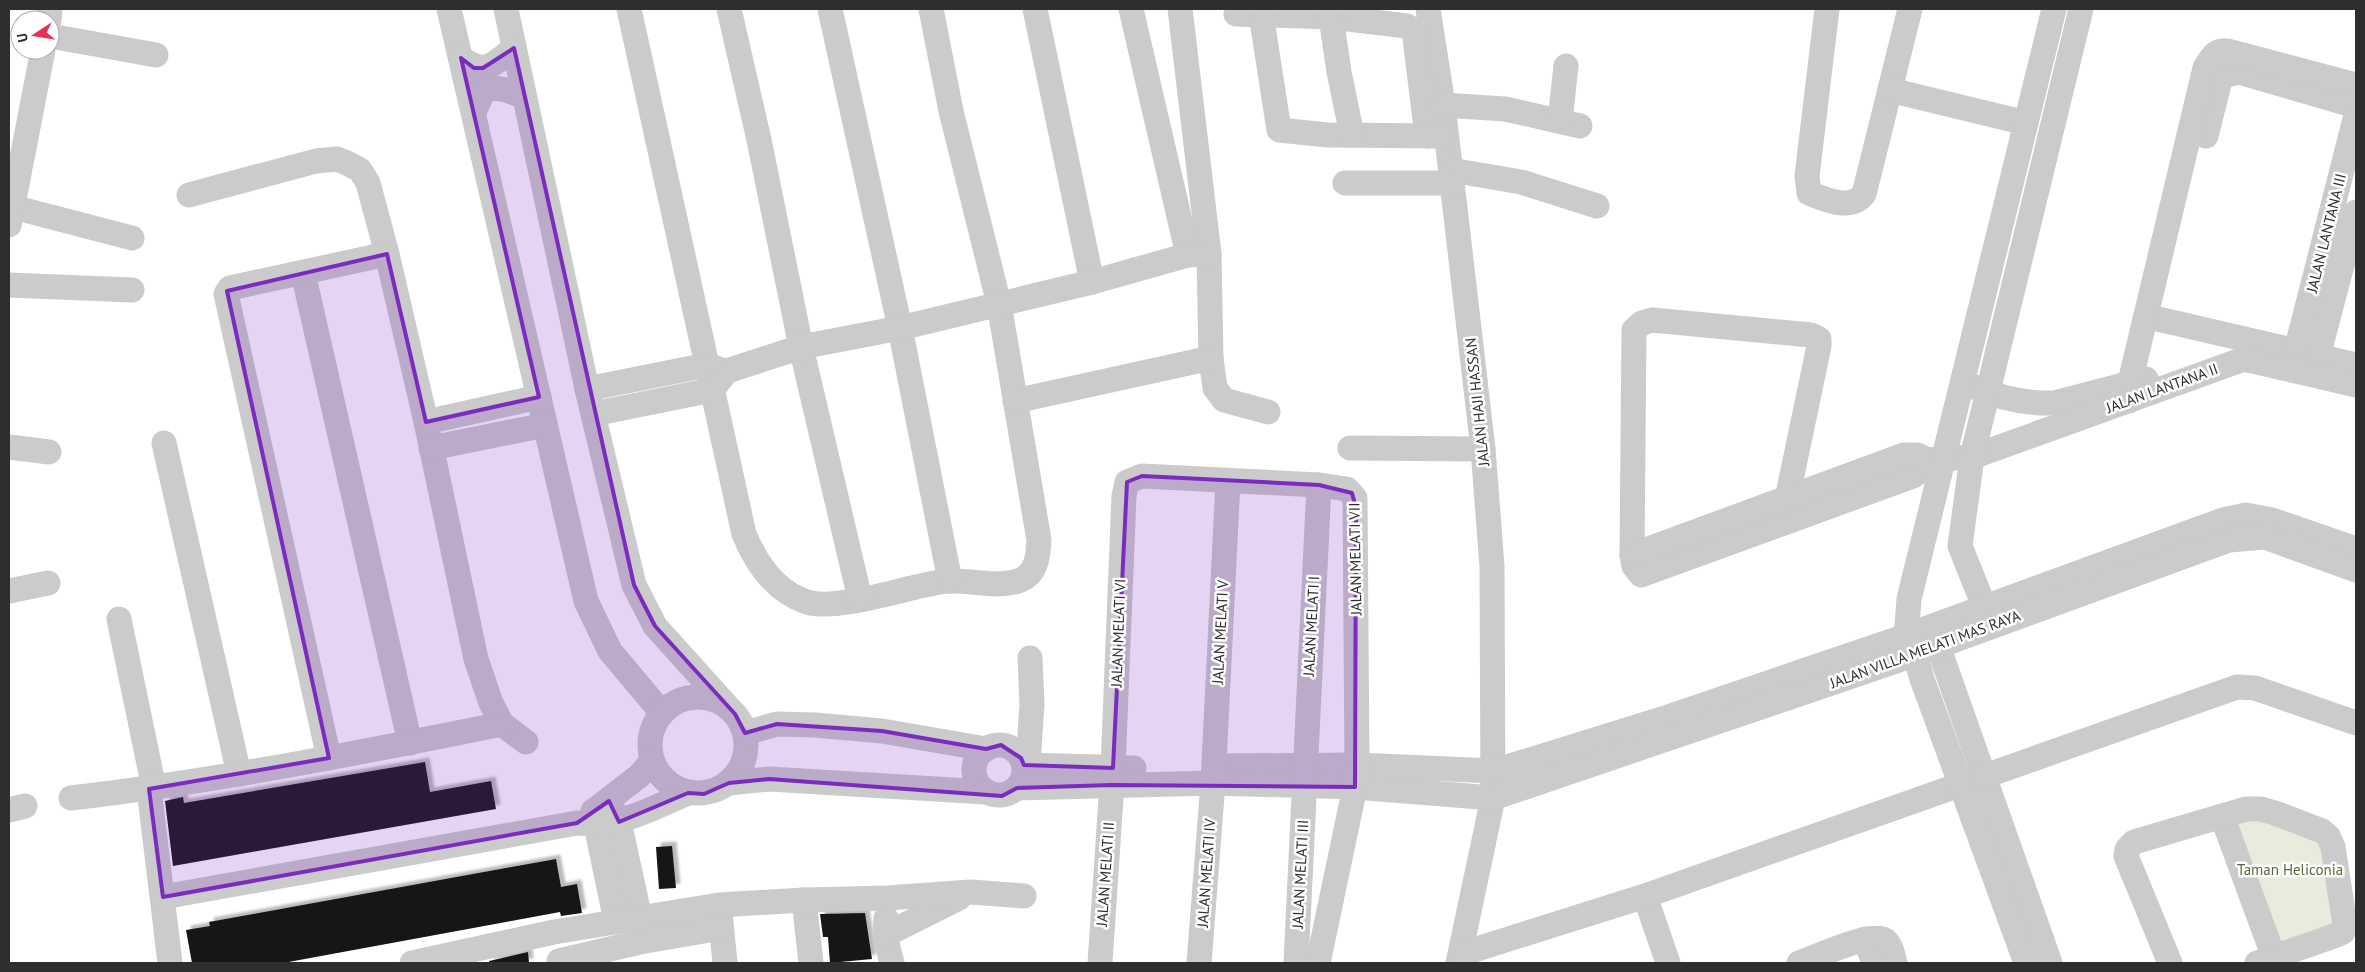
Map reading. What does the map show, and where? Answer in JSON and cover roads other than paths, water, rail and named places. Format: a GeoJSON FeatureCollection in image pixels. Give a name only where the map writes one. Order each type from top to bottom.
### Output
{"type":"FeatureCollection","features":[{"type":"Feature","properties":{"kind":"street"},"geometry":{"type":"LineString","coordinates":[[449,9],[580,577],[592,616],[610,651],[662,713]]}},
{"type":"Feature","properties":{"kind":"street"},"geometry":{"type":"LineString","coordinates":[[163,897],[599,816],[688,793],[704,794],[718,790],[729,783],[738,772],[744,760],[747,746],[741,723],[655,626],[644,607],[632,577],[587,388],[506,9]]}},
{"type":"Feature","properties":{"kind":"street"},"geometry":{"type":"LineString","coordinates":[[629,9],[715,375],[744,534],[753,556],[778,586],[807,602],[830,603],[950,581],[984,584],[1019,581],[1031,573],[1038,558],[1039,540],[999,304],[951,111],[931,9]]}},
{"type":"Feature","properties":{"kind":"street"},"geometry":{"type":"LineString","coordinates":[[729,9],[759,140],[802,347],[860,599]]}},
{"type":"Feature","properties":{"kind":"street"},"geometry":{"type":"LineString","coordinates":[[830,9],[900,328],[950,581]]}},
{"type":"Feature","properties":{"kind":"street"},"geometry":{"type":"LineString","coordinates":[[1035,9],[1092,282]]}},
{"type":"Feature","properties":{"kind":"street"},"geometry":{"type":"LineString","coordinates":[[1132,9],[1198,255]]}},
{"type":"Feature","properties":{"kind":"street"},"geometry":{"type":"LineString","coordinates":[[1180,9],[1198,255],[1215,388],[1224,400],[1268,412]]}},
{"type":"Feature","properties":{"kind":"street","name":"JALAN HAJI HASSAN"},"geometry":{"type":"LineString","coordinates":[[1428,9],[1443,105],[1437,136],[1451,177],[1483,449],[1492,566],[1494,798],[1460,959]]}},
{"type":"Feature","properties":{"kind":"street"},"geometry":{"type":"LineString","coordinates":[[1827,9],[1806,176],[1809,193],[1824,199],[1852,204],[1858,201],[1864,194],[1910,9]]}},
{"type":"Feature","properties":{"kind":"street"},"geometry":{"type":"LineString","coordinates":[[2026,963],[1961,786],[1923,640],[1909,599],[1936,459],[1963,382],[2054,9]]}},
{"type":"Feature","properties":{"kind":"street"},"geometry":{"type":"LineString","coordinates":[[1988,616],[1960,546],[1972,457],[2082,9]]}},
{"type":"Feature","properties":{"kind":"street"},"geometry":{"type":"LineString","coordinates":[[1236,14],[1261,14],[1331,17],[1399,23],[1414,30],[1437,136],[1352,135],[1282,132],[1279,130],[1261,14]]}},
{"type":"Feature","properties":{"kind":"street"},"geometry":{"type":"LineString","coordinates":[[1331,17],[1339,72],[1352,135]]}},
{"type":"Feature","properties":{"kind":"street"},"geometry":{"type":"LineString","coordinates":[[60,38],[156,55]]}},
{"type":"Feature","properties":{"kind":"street"},"geometry":{"type":"LineString","coordinates":[[460,58],[474,68],[483,68],[492,65],[514,48]]}},
{"type":"Feature","properties":{"kind":"street"},"geometry":{"type":"LineString","coordinates":[[2137,390],[2158,319],[2222,50],[2356,85]]}},
{"type":"Feature","properties":{"kind":"street"},"geometry":{"type":"LineString","coordinates":[[41,60],[11,206],[132,238]]}},
{"type":"Feature","properties":{"kind":"street"},"geometry":{"type":"LineString","coordinates":[[2137,390],[2205,68],[2217,65],[2356,106]]}},
{"type":"Feature","properties":{"kind":"street"},"geometry":{"type":"LineString","coordinates":[[1443,105],[1505,109],[1570,123],[1566,66]]}},
{"type":"Feature","properties":{"kind":"street"},"geometry":{"type":"LineString","coordinates":[[474,113],[483,91],[491,88],[503,88],[524,97]]}},
{"type":"Feature","properties":{"kind":"street"},"geometry":{"type":"LineString","coordinates":[[1890,90],[2026,123]]}},
{"type":"Feature","properties":{"kind":"street","name":"JALAN LANTANA III"},"geometry":{"type":"LineString","coordinates":[[2307,353],[2356,115]]}},
{"type":"Feature","properties":{"kind":"street"},"geometry":{"type":"LineString","coordinates":[[189,195],[316,161],[337,159],[360,170],[368,183],[387,254],[426,422],[476,659],[491,704],[502,724],[526,742]]}},
{"type":"Feature","properties":{"kind":"street"},"geometry":{"type":"LineString","coordinates":[[1345,183],[1451,177],[1521,182],[1597,206]]}},
{"type":"Feature","properties":{"kind":"street","name":"JALAN LANTANA III"},"geometry":{"type":"LineString","coordinates":[[2307,353],[2356,212]]}},
{"type":"Feature","properties":{"kind":"street"},"geometry":{"type":"LineString","coordinates":[[329,758],[226,294],[230,288],[387,254]]}},
{"type":"Feature","properties":{"kind":"street"},"geometry":{"type":"LineString","coordinates":[[593,414],[802,347],[900,328],[1198,255]]}},
{"type":"Feature","properties":{"kind":"street"},"geometry":{"type":"LineString","coordinates":[[302,273],[410,742]]}},
{"type":"Feature","properties":{"kind":"street"},"geometry":{"type":"LineString","coordinates":[[9,286],[132,290]]}},
{"type":"Feature","properties":{"kind":"street"},"geometry":{"type":"LineString","coordinates":[[2158,319],[2356,365]]}},
{"type":"Feature","properties":{"kind":"street"},"geometry":{"type":"LineString","coordinates":[[1787,499],[1819,339],[1811,335],[1652,320],[1642,323],[1634,330],[1632,555],[1634,566],[1641,575],[1913,476],[1936,459]]}},
{"type":"Feature","properties":{"kind":"street"},"geometry":{"type":"LineString","coordinates":[[1014,401],[1212,358]]}},
{"type":"Feature","properties":{"kind":"street","name":"JALAN LANTANA II"},"geometry":{"type":"LineString","coordinates":[[1632,555],[1904,455],[1936,459],[1972,457],[2137,390],[2244,359],[2356,385]]}},
{"type":"Feature","properties":{"kind":"street"},"geometry":{"type":"LineString","coordinates":[[587,388],[715,375]]}},
{"type":"Feature","properties":{"kind":"street","name":"JALAN LANTANA II"},"geometry":{"type":"LineString","coordinates":[[1963,382],[1987,393],[2040,404],[2054,404],[2137,390]]}},
{"type":"Feature","properties":{"kind":"street"},"geometry":{"type":"LineString","coordinates":[[426,422],[539,397]]}},
{"type":"Feature","properties":{"kind":"street"},"geometry":{"type":"LineString","coordinates":[[431,448],[545,425]]}},
{"type":"Feature","properties":{"kind":"street"},"geometry":{"type":"LineString","coordinates":[[164,443],[239,774]]}},
{"type":"Feature","properties":{"kind":"street"},"geometry":{"type":"LineString","coordinates":[[9,447],[49,452]]}},
{"type":"Feature","properties":{"kind":"street"},"geometry":{"type":"LineString","coordinates":[[1350,448],[1483,449]]}},
{"type":"Feature","properties":{"kind":"street","name":"JALAN MELATI VII"},"geometry":{"type":"LineString","coordinates":[[1127,482],[1142,476],[1319,485],[1347,489],[1355,498],[1356,776],[1318,963]]}},
{"type":"Feature","properties":{"kind":"street","name":"JALAN MELATI V"},"geometry":{"type":"LineString","coordinates":[[1213,774],[1228,481]]}},
{"type":"Feature","properties":{"kind":"street","name":"JALAN MELATI VI"},"geometry":{"type":"LineString","coordinates":[[1112,776],[1124,496],[1127,482]]}},
{"type":"Feature","properties":{"kind":"street","name":"JALAN MELATI I"},"geometry":{"type":"LineString","coordinates":[[1305,776],[1305,744],[1319,485]]}},
{"type":"Feature","properties":{"kind":"street","name":"JALAN VILLA MELATI MAS RAYA"},"geometry":{"type":"LineString","coordinates":[[1494,798],[1666,729],[1923,640],[2226,530],[2246,515],[2272,520],[2356,549]]}},
{"type":"Feature","properties":{"kind":"street","name":"JALAN VILLA MELATI MAS RAYA"},"geometry":{"type":"LineString","coordinates":[[2226,530],[2265,537],[2356,570]]}},
{"type":"Feature","properties":{"kind":"street"},"geometry":{"type":"LineString","coordinates":[[9,590],[48,583]]}},
{"type":"Feature","properties":{"kind":"street"},"geometry":{"type":"LineString","coordinates":[[119,619],[152,789],[170,963]]}},
{"type":"Feature","properties":{"kind":"street"},"geometry":{"type":"LineString","coordinates":[[1923,640],[1985,778],[2050,963]]}},
{"type":"Feature","properties":{"kind":"street"},"geometry":{"type":"LineString","coordinates":[[729,783],[770,779],[986,792],[1002,796],[1023,773],[1032,704],[1030,658]]}},
{"type":"Feature","properties":{"kind":"street"},"geometry":{"type":"LineString","coordinates":[[1460,959],[1985,778],[2237,688],[2255,688],[2356,723]]}},
{"type":"Feature","properties":{"kind":"street"},"geometry":{"type":"LineString","coordinates":[[688,793],[664,780],[652,761],[650,749],[652,730],[662,713],[673,704],[686,698],[701,696],[715,700],[728,707]]}},
{"type":"Feature","properties":{"kind":"street"},"geometry":{"type":"LineString","coordinates":[[71,798],[152,789],[329,758],[502,724]]}},
{"type":"Feature","properties":{"kind":"street"},"geometry":{"type":"LineString","coordinates":[[745,733],[777,724],[815,725],[882,731],[986,748],[1002,745],[1009,747],[1021,758],[1023,773]]}},
{"type":"Feature","properties":{"kind":"street","name":"JALAN VILLA MELATI MAS RAYA"},"geometry":{"type":"LineString","coordinates":[[1356,776],[1494,771],[1666,729]]}},
{"type":"Feature","properties":{"kind":"street"},"geometry":{"type":"LineString","coordinates":[[986,748],[975,762],[974,770],[975,779],[986,792]]}},
{"type":"Feature","properties":{"kind":"street"},"geometry":{"type":"LineString","coordinates":[[599,816],[652,761]]}},
{"type":"Feature","properties":{"kind":"street"},"geometry":{"type":"LineString","coordinates":[[1023,773],[1112,776],[1213,774],[1356,776],[1494,798]]}},
{"type":"Feature","properties":{"kind":"street","name":"JALAN MELATI IV"},"geometry":{"type":"LineString","coordinates":[[1199,963],[1213,774]]}},
{"type":"Feature","properties":{"kind":"street","name":"JALAN MELATI II"},"geometry":{"type":"LineString","coordinates":[[1100,963],[1112,776]]}},
{"type":"Feature","properties":{"kind":"street","name":"JALAN MELATI III"},"geometry":{"type":"LineString","coordinates":[[1296,963],[1305,776]]}},
{"type":"Feature","properties":{"kind":"street"},"geometry":{"type":"LineString","coordinates":[[2170,963],[2126,856],[2127,849],[2134,842],[2222,816],[2246,809],[2261,809],[2322,831],[2328,836],[2333,847],[2345,925],[2343,932],[2269,962],[2222,816]]}},
{"type":"Feature","properties":{"kind":"street"},"geometry":{"type":"LineString","coordinates":[[599,816],[616,921],[641,941]]}},
{"type":"Feature","properties":{"kind":"street"},"geometry":{"type":"LineString","coordinates":[[599,816],[641,941]]}},
{"type":"Feature","properties":{"kind":"street"},"geometry":{"type":"LineString","coordinates":[[554,932],[559,962],[641,941],[720,916],[804,900],[887,898],[971,892],[1024,896]]}},
{"type":"Feature","properties":{"kind":"street"},"geometry":{"type":"LineString","coordinates":[[885,935],[971,892]]}},
{"type":"Feature","properties":{"kind":"street"},"geometry":{"type":"LineString","coordinates":[[1645,896],[1668,963]]}},
{"type":"Feature","properties":{"kind":"street"},"geometry":{"type":"LineString","coordinates":[[887,898],[885,935],[892,963]]}},
{"type":"Feature","properties":{"kind":"street"},"geometry":{"type":"LineString","coordinates":[[804,900],[811,963]]}},
{"type":"Feature","properties":{"kind":"street"},"geometry":{"type":"LineString","coordinates":[[720,916],[726,963]]}},
{"type":"Feature","properties":{"kind":"street"},"geometry":{"type":"LineString","coordinates":[[412,963],[472,956],[554,932],[616,921]]}},
{"type":"Feature","properties":{"kind":"street"},"geometry":{"type":"LineString","coordinates":[[1799,963],[1866,939],[1884,939],[1888,943],[1895,963]]}},
{"type":"Feature","properties":{"kind":"street"},"geometry":{"type":"LineString","coordinates":[[1866,939],[1874,963]]}},
{"type":"Feature","properties":{"kind":"park label","name":"Taman Heliconia"},"geometry":{"type":"Point","coordinates":[2290,869]}}]}
